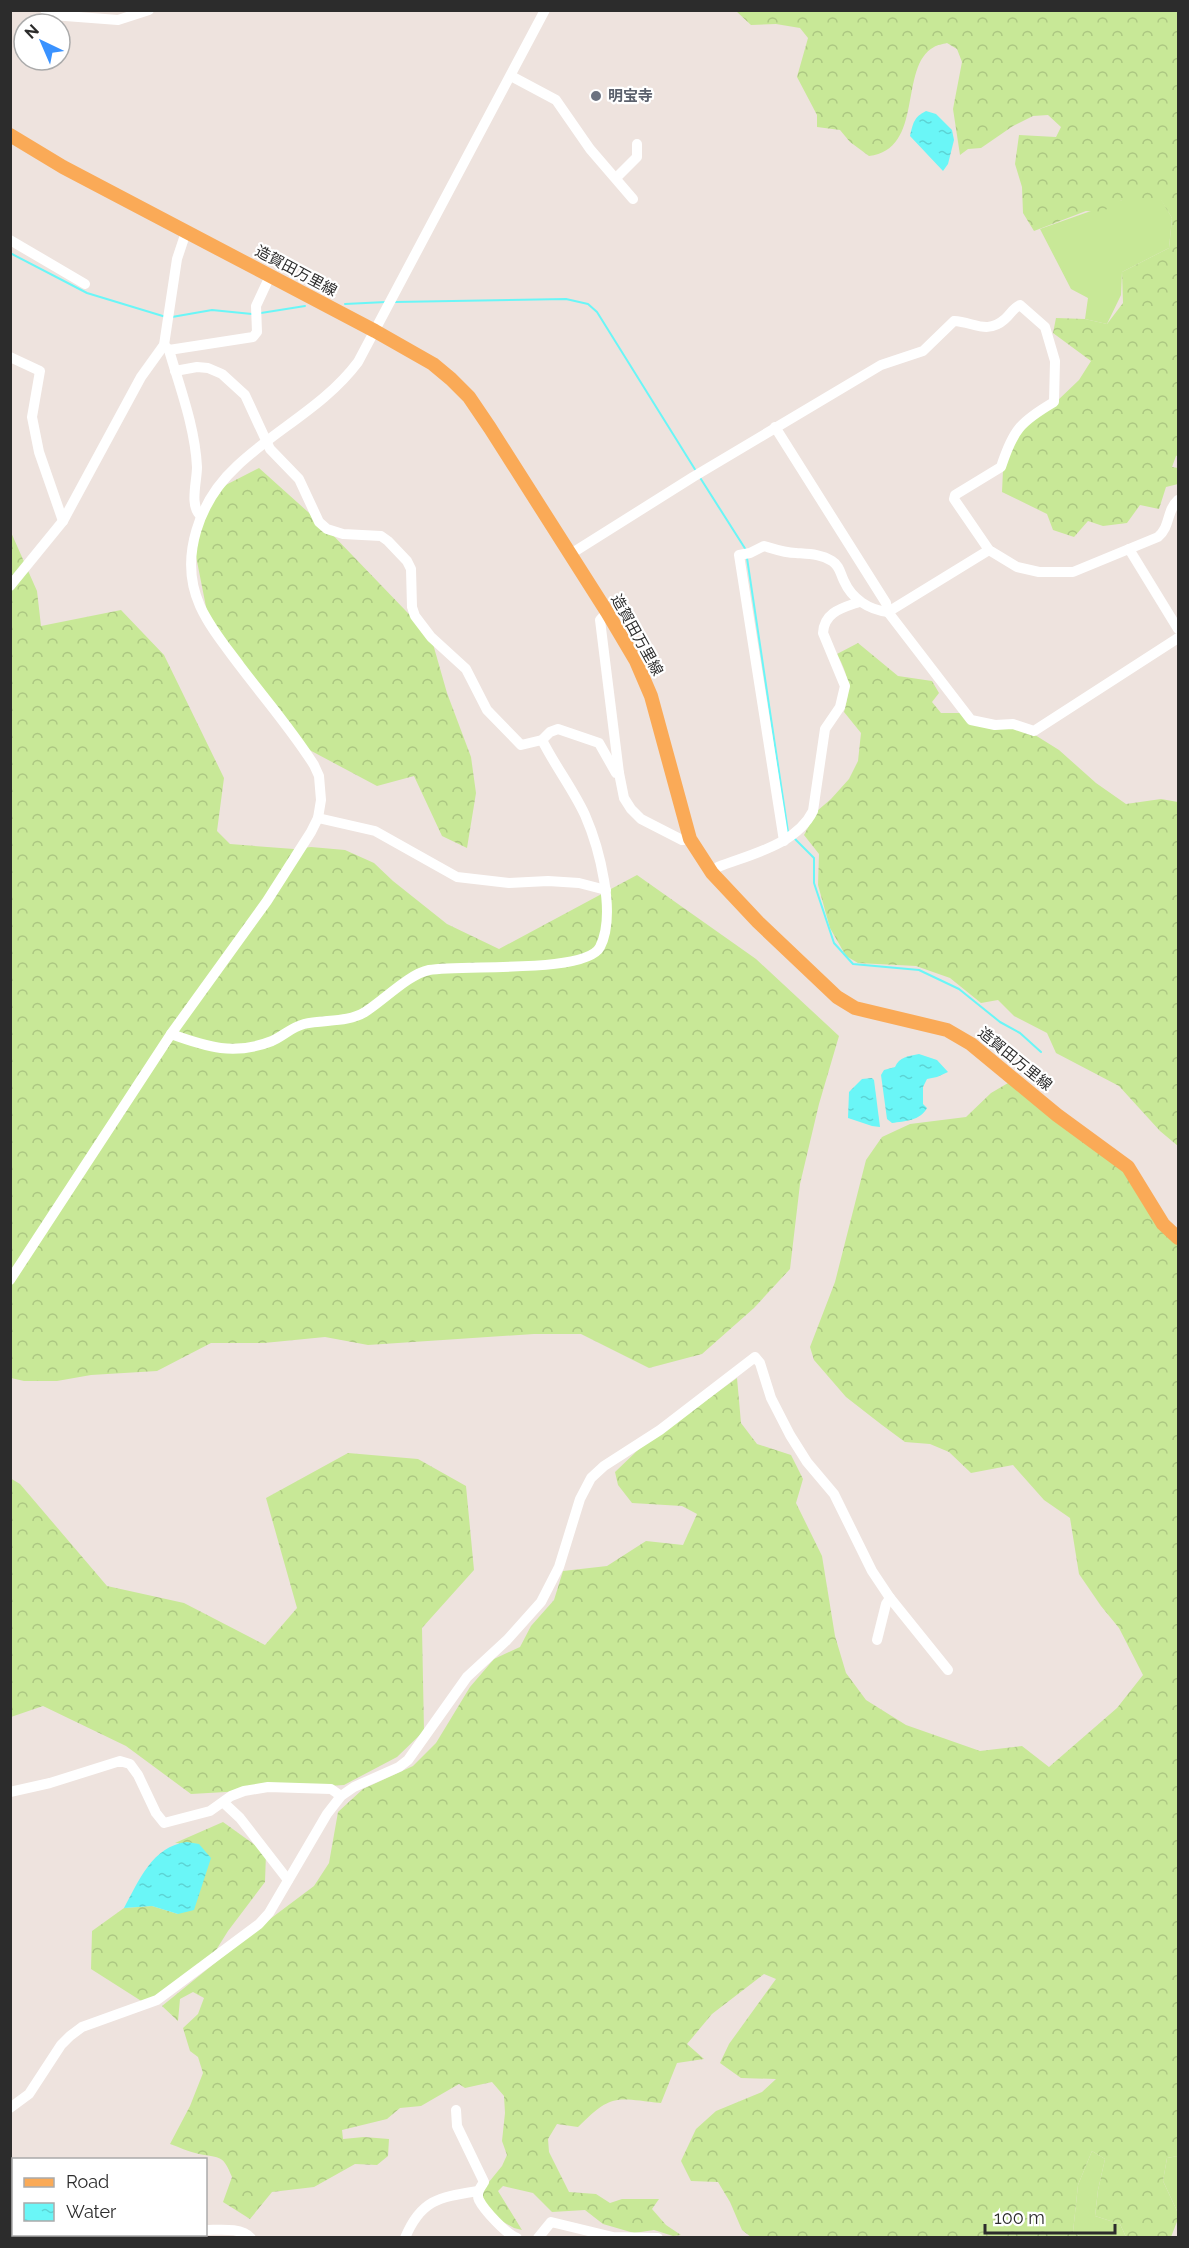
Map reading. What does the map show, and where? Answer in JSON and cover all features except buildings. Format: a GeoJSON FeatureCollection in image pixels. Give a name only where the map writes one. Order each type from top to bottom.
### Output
{"type":"FeatureCollection","features":[{"type":"Feature","properties":{"kind":"main road","name":"造賀田万里線"},"geometry":{"type":"LineString","coordinates":[[10,135],[63,167],[375,331],[433,364],[452,379],[469,397],[636,661],[651,696],[690,839],[712,873],[758,922],[837,997],[855,1008],[947,1030],[971,1044],[1058,1115],[1128,1167],[1163,1224],[1179,1238]]}},
{"type":"Feature","properties":{"kind":"street"},"geometry":{"type":"LineString","coordinates":[[45,10],[52,15],[118,20],[149,10]]}},
{"type":"Feature","properties":{"kind":"street"},"geometry":{"type":"LineString","coordinates":[[10,1280],[171,1034],[267,901],[318,818],[321,788],[314,765],[215,632],[199,604],[192,576],[192,553],[193,541],[201,516],[223,480],[244,459],[308,412],[347,377],[375,331],[545,10]]}},
{"type":"Feature","properties":{"kind":"street"},"geometry":{"type":"LineString","coordinates":[[511,76],[556,100],[590,149],[633,199]]}},
{"type":"Feature","properties":{"kind":"street"},"geometry":{"type":"LineString","coordinates":[[616,178],[637,157],[637,144]]}},
{"type":"Feature","properties":{"kind":"street"},"geometry":{"type":"LineString","coordinates":[[186,232],[177,259],[167,347],[189,418],[196,459],[195,508],[201,516]]}},
{"type":"Feature","properties":{"kind":"street"},"geometry":{"type":"LineString","coordinates":[[10,240],[86,284]]}},
{"type":"Feature","properties":{"kind":"street"},"geometry":{"type":"LineString","coordinates":[[10,586],[63,521],[141,377],[167,347],[253,337],[257,332],[256,312],[270,276]]}},
{"type":"Feature","properties":{"kind":"street"},"geometry":{"type":"LineString","coordinates":[[569,555],[775,427],[881,365],[923,351],[954,321],[986,328],[1005,319],[1014,308],[1020,305],[1045,327],[1055,361],[1054,402],[1019,426],[1007,447],[1001,467],[955,495],[954,499],[989,550],[1017,567],[1039,572],[1073,572],[1158,537],[1168,524],[1169,511],[1179,500]]}},
{"type":"Feature","properties":{"kind":"street"},"geometry":{"type":"LineString","coordinates":[[10,357],[40,371],[32,417],[39,452],[63,521]]}},
{"type":"Feature","properties":{"kind":"street"},"geometry":{"type":"LineString","coordinates":[[175,371],[197,367],[208,368],[234,384],[245,395],[270,449],[299,479],[319,522],[327,529],[343,534],[381,536],[407,561],[411,569],[412,607],[415,616],[431,637],[466,669],[487,710],[521,745],[542,740],[550,732],[558,729],[599,743],[612,769],[616,773],[619,772]]}},
{"type":"Feature","properties":{"kind":"street"},"geometry":{"type":"LineString","coordinates":[[775,427],[886,603],[888,612],[971,720],[995,725],[1013,724],[1034,731],[1179,638]]}},
{"type":"Feature","properties":{"kind":"street"},"geometry":{"type":"LineString","coordinates":[[784,841],[739,555],[750,553],[764,546],[786,552],[806,552],[819,555],[839,567],[849,591],[859,602],[881,612],[888,612],[989,550]]}},
{"type":"Feature","properties":{"kind":"street"},"geometry":{"type":"LineString","coordinates":[[1128,549],[1179,629]]}},
{"type":"Feature","properties":{"kind":"street"},"geometry":{"type":"LineString","coordinates":[[712,873],[718,867],[784,841],[799,830],[813,812],[825,729],[840,707],[846,686],[823,633],[824,624],[827,617],[838,609],[859,602]]}},
{"type":"Feature","properties":{"kind":"street"},"geometry":{"type":"LineString","coordinates":[[607,612],[600,620],[624,798],[641,819],[682,840],[690,839]]}},
{"type":"Feature","properties":{"kind":"street"},"geometry":{"type":"LineString","coordinates":[[171,1034],[211,1048],[233,1050],[250,1047],[272,1041],[302,1025],[363,1014],[415,975],[426,970],[451,967],[559,965],[593,956],[603,942],[607,916],[606,890],[599,853],[585,814],[542,740]]}},
{"type":"Feature","properties":{"kind":"street"},"geometry":{"type":"LineString","coordinates":[[318,818],[375,831],[457,877],[509,884],[548,881],[579,883],[606,890]]}},
{"type":"Feature","properties":{"kind":"street"},"geometry":{"type":"LineString","coordinates":[[10,2108],[29,2094],[56,2052],[70,2036],[82,2027],[157,2000],[259,1924],[269,1913],[327,1814],[341,1796],[354,1787],[399,1767],[408,1760],[467,1677],[507,1640],[541,1602],[559,1567],[580,1499],[591,1478],[604,1466],[660,1430],[755,1357],[760,1363],[771,1398],[790,1435],[807,1462],[834,1494],[862,1553],[890,1598],[948,1670]]}},
{"type":"Feature","properties":{"kind":"street"},"geometry":{"type":"LineString","coordinates":[[877,1640],[885,1604],[890,1598]]}},
{"type":"Feature","properties":{"kind":"street"},"geometry":{"type":"LineString","coordinates":[[10,1792],[50,1783],[120,1761],[130,1764],[138,1775],[156,1813],[164,1823],[210,1811],[231,1796],[244,1791],[268,1787],[332,1789],[341,1796]]}},
{"type":"Feature","properties":{"kind":"street"},"geometry":{"type":"LineString","coordinates":[[224,1803],[240,1818],[288,1880]]}},
{"type":"Feature","properties":{"kind":"street"},"geometry":{"type":"LineString","coordinates":[[456,2110],[457,2126],[484,2182],[478,2191],[479,2199],[501,2226],[517,2238]]}},
{"type":"Feature","properties":{"kind":"street"},"geometry":{"type":"LineString","coordinates":[[405,2238],[416,2216],[430,2203],[440,2197],[478,2191]]}},
{"type":"Feature","properties":{"kind":"street"},"geometry":{"type":"LineString","coordinates":[[538,2238],[551,2222],[613,2237],[658,2238]]}},
{"type":"Feature","properties":{"kind":"street"},"geometry":{"type":"LineString","coordinates":[[207,2230],[229,2230],[247,2234],[251,2238]]}},
{"type":"Feature","properties":{"kind":"green space"},"geometry":{"type":"Polygon","coordinates":[[[736,11],[1178,11],[1178,455],[1172,467],[1178,468],[1178,484],[1166,487],[1159,509],[1140,505],[1127,523],[1103,526],[1088,521],[1074,537],[1053,530],[1047,514],[1002,492],[1003,470],[1020,429],[1056,402],[1079,380],[1091,361],[1053,333],[1056,318],[1085,319],[1107,324],[1123,303],[1122,272],[1169,248],[1172,218],[1161,200],[1122,200],[1102,212],[1086,211],[1034,231],[1023,213],[1022,187],[1015,164],[1019,135],[1056,137],[1061,127],[1048,115],[1033,116],[1013,126],[981,148],[968,149],[960,155],[953,109],[962,62],[957,49],[947,43],[938,45],[923,57],[917,71],[905,124],[898,139],[886,150],[869,156],[850,142],[840,130],[817,127],[817,115],[797,77],[808,38],[800,28],[776,24],[751,25],[736,11]]]}},
{"type":"Feature","properties":{"kind":"green space"},"geometry":{"type":"Polygon","coordinates":[[[1161,199],[1172,218],[1169,248],[1122,272],[1121,295],[1107,324],[1085,319],[1088,298],[1071,289],[1040,229],[1122,200],[1161,199]]]}},
{"type":"Feature","properties":{"kind":"green space"},"geometry":{"type":"Polygon","coordinates":[[[259,468],[327,529],[431,637],[447,693],[471,757],[476,793],[467,848],[442,836],[414,776],[377,786],[302,746],[209,622],[193,541],[214,491],[259,468]]]}},
{"type":"Feature","properties":{"kind":"green space"},"geometry":{"type":"Polygon","coordinates":[[[10,530],[37,591],[41,626],[121,610],[164,655],[224,778],[217,831],[230,844],[345,850],[374,863],[447,924],[499,949],[637,875],[756,959],[839,1036],[819,1104],[800,1184],[790,1269],[754,1308],[702,1354],[649,1368],[581,1334],[534,1334],[368,1345],[325,1337],[264,1343],[211,1343],[157,1371],[91,1375],[57,1381],[24,1381],[11,1378],[10,530]]]}},
{"type":"Feature","properties":{"kind":"green space"},"geometry":{"type":"Polygon","coordinates":[[[858,643],[898,676],[932,681],[939,693],[932,702],[941,713],[961,713],[1035,735],[1059,750],[1096,783],[1126,804],[1161,799],[1178,802],[1178,1146],[1160,1131],[1119,1086],[1056,1053],[1047,1033],[1014,1016],[998,1000],[981,1003],[950,978],[916,966],[858,963],[846,956],[830,928],[818,885],[819,854],[804,835],[817,811],[849,779],[858,761],[861,733],[844,712],[848,696],[848,682],[837,654],[858,643]]]}},
{"type":"Feature","properties":{"kind":"green space"},"geometry":{"type":"Polygon","coordinates":[[[1008,1083],[1125,1170],[1178,1244],[1178,2156],[1167,2158],[1163,2181],[1178,2213],[1171,2237],[1126,2237],[1120,2224],[1095,2216],[1105,2159],[1092,2151],[1078,2185],[1073,2232],[1081,2237],[751,2237],[742,2230],[718,2182],[691,2181],[681,2161],[696,2129],[716,2111],[762,2092],[776,2079],[741,2078],[720,2063],[729,2044],[776,1979],[764,1974],[712,2014],[687,2044],[704,2059],[677,2063],[661,2103],[615,2100],[599,2108],[578,2127],[557,2124],[548,2139],[549,2152],[569,2192],[596,2194],[610,2203],[622,2199],[659,2199],[652,2209],[666,2225],[681,2235],[673,2236],[654,2230],[634,2233],[603,2224],[585,2210],[552,2212],[533,2193],[503,2186],[498,2191],[522,2230],[491,2215],[480,2193],[502,2166],[507,2155],[502,2141],[504,2096],[492,2082],[465,2088],[459,2084],[421,2106],[400,2108],[387,2119],[342,2130],[343,2139],[364,2137],[389,2139],[388,2156],[377,2165],[355,2164],[314,2187],[272,2192],[250,2219],[223,2202],[232,2177],[223,2161],[217,2157],[195,2153],[170,2144],[190,2106],[203,2073],[198,2057],[190,2051],[183,2028],[198,2014],[204,1998],[193,1992],[180,1999],[178,2021],[162,2006],[314,1886],[329,1863],[338,1812],[363,1789],[413,1766],[436,1743],[470,1687],[494,1659],[520,1647],[531,1626],[554,1600],[563,1571],[607,1566],[646,1541],[683,1545],[697,1514],[682,1506],[632,1503],[618,1485],[615,1472],[640,1448],[737,1378],[741,1423],[757,1444],[791,1455],[803,1479],[796,1503],[822,1556],[835,1636],[846,1673],[866,1700],[906,1725],[980,1751],[1022,1746],[1049,1767],[1117,1708],[1143,1675],[1119,1628],[1079,1574],[1070,1518],[1044,1500],[1013,1465],[971,1473],[949,1452],[930,1444],[905,1442],[846,1397],[814,1360],[810,1347],[835,1282],[866,1160],[882,1137],[910,1124],[966,1117],[991,1093],[1008,1083]]]}},
{"type":"Feature","properties":{"kind":"green space"},"geometry":{"type":"Polygon","coordinates":[[[348,1453],[418,1459],[466,1486],[474,1570],[422,1628],[424,1731],[397,1757],[344,1785],[191,1794],[126,1746],[43,1706],[11,1717],[10,1478],[20,1484],[107,1586],[184,1603],[265,1645],[297,1608],[266,1498],[348,1453]]]}},
{"type":"Feature","properties":{"kind":"green space"},"geometry":{"type":"Polygon","coordinates":[[[223,1822],[266,1853],[265,1882],[228,1931],[208,1963],[146,2004],[91,1969],[92,1931],[124,1908],[152,1906],[178,1914],[199,1844],[175,1843],[223,1822]]]}},
{"type":"Feature","properties":{"kind":"green space"},"geometry":{"type":"Polygon","coordinates":[[[1092,2151],[1105,2159],[1095,2216],[1120,2224],[1126,2237],[1081,2237],[1073,2232],[1078,2185],[1092,2151]]]}},
{"type":"Feature","properties":{"kind":"green space"},"geometry":{"type":"Polygon","coordinates":[[[1178,2156],[1178,2213],[1163,2181],[1167,2158],[1178,2156]]]}},
{"type":"Feature","properties":{"kind":"water"},"geometry":{"type":"Polygon","coordinates":[[[926,111],[936,114],[952,130],[954,140],[948,164],[943,171],[910,136],[915,121],[926,111]]]}},
{"type":"Feature","properties":{"kind":"water"},"geometry":{"type":"Polygon","coordinates":[[[919,1054],[937,1060],[948,1072],[927,1079],[923,1087],[923,1104],[927,1108],[920,1116],[912,1120],[892,1123],[887,1119],[881,1075],[884,1070],[895,1067],[902,1059],[919,1054]]]}},
{"type":"Feature","properties":{"kind":"water"},"geometry":{"type":"Polygon","coordinates":[[[872,1078],[880,1127],[848,1118],[849,1092],[862,1079],[872,1078]]]}},
{"type":"Feature","properties":{"kind":"water"},"geometry":{"type":"Polygon","coordinates":[[[187,1842],[199,1844],[211,1858],[194,1910],[178,1914],[152,1906],[124,1908],[148,1866],[164,1850],[187,1842]]]}},
{"type":"Feature","properties":{"kind":"waterway"},"geometry":{"type":"LineString","coordinates":[[10,253],[87,293],[166,317]]}},
{"type":"Feature","properties":{"kind":"waterway"},"geometry":{"type":"LineString","coordinates":[[395,302],[566,299],[588,304],[597,312],[696,471]]}},
{"type":"Feature","properties":{"kind":"waterway"},"geometry":{"type":"LineString","coordinates":[[345,304],[386,302]]}},
{"type":"Feature","properties":{"kind":"waterway"},"geometry":{"type":"LineString","coordinates":[[261,313],[305,306]]}},
{"type":"Feature","properties":{"kind":"waterway"},"geometry":{"type":"LineString","coordinates":[[172,317],[212,310],[252,314]]}},
{"type":"Feature","properties":{"kind":"waterway"},"geometry":{"type":"LineString","coordinates":[[699,476],[746,550]]}},
{"type":"Feature","properties":{"kind":"waterway"},"geometry":{"type":"LineString","coordinates":[[747,558],[788,832]]}},
{"type":"Feature","properties":{"kind":"waterway"},"geometry":{"type":"LineString","coordinates":[[794,838],[814,858],[814,883],[834,943],[853,964],[919,970],[959,989],[1000,1022],[1020,1033],[1041,1052]]}},
{"type":"Feature","properties":{"kind":"place","name":"明宝寺"},"geometry":{"type":"Point","coordinates":[596,96]}}]}
